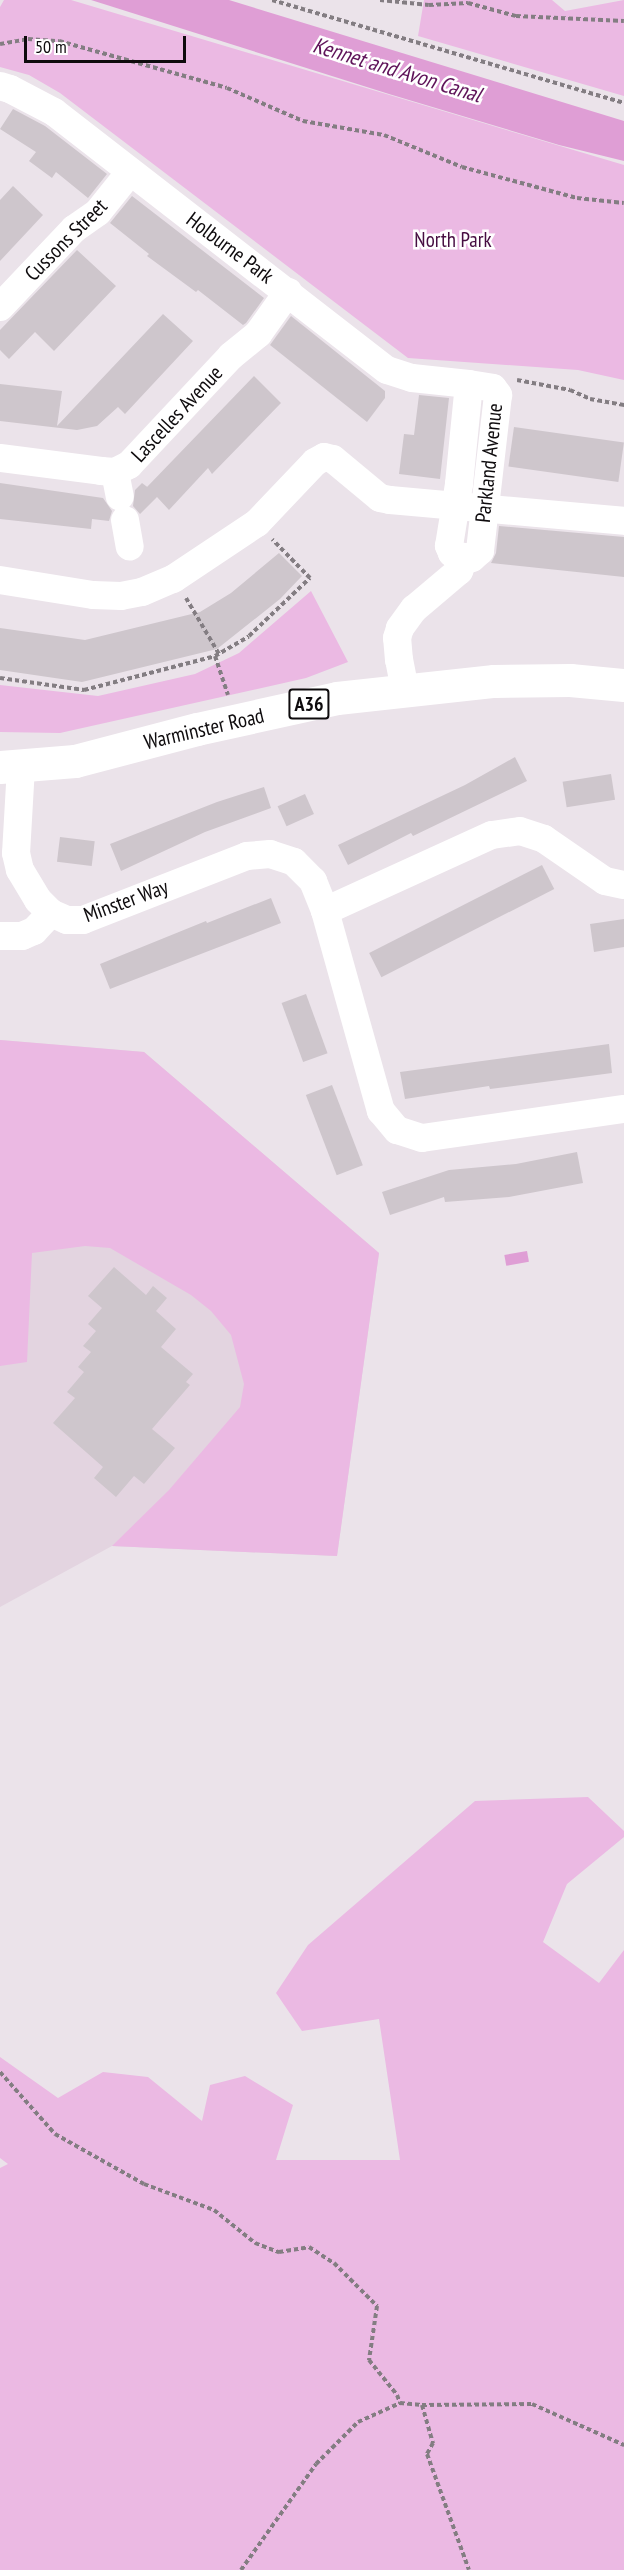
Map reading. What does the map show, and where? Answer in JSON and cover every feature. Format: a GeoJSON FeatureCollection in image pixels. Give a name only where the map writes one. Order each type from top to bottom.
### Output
{"type":"FeatureCollection","features":[{"type":"Feature","properties":{"kind":"highway","name":"Warminster Road"},"geometry":{"type":"LineString","coordinates":[[11,767],[75,761],[197,729],[337,698],[494,681],[570,680],[624,685]]}},
{"type":"Feature","properties":{"kind":"street","name":"Holburne Park"},"geometry":{"type":"LineString","coordinates":[[0,86],[54,112],[392,372],[412,378],[469,384]]}},
{"type":"Feature","properties":{"kind":"street","name":"Cussons Street"},"geometry":{"type":"LineString","coordinates":[[0,307],[74,229],[98,212],[130,172]]}},
{"type":"Feature","properties":{"kind":"street","name":"Lascelles Avenue"},"geometry":{"type":"LineString","coordinates":[[0,458],[123,509],[139,457],[231,356],[258,333],[288,292]]}},
{"type":"Feature","properties":{"kind":"street","name":"Parkland Avenue"},"geometry":{"type":"LineString","coordinates":[[469,384],[493,388],[498,395],[480,550],[472,558],[452,553],[449,546],[455,506],[469,384]]}},
{"type":"Feature","properties":{"kind":"street"},"geometry":{"type":"LineString","coordinates":[[0,580],[93,595],[121,596],[142,592],[173,579],[257,524],[315,462],[324,457],[333,459],[380,498],[624,521]]}},
{"type":"Feature","properties":{"kind":"street","name":"Parkland Avenue"},"geometry":{"type":"LineString","coordinates":[[405,690],[397,638],[400,628],[414,609],[459,571],[465,557]]}},
{"type":"Feature","properties":{"kind":"street","name":"Minster Way"},"geometry":{"type":"LineString","coordinates":[[11,767],[16,853],[20,870],[38,900],[51,913],[67,920],[83,920],[247,856],[270,854],[294,862],[313,881],[325,911],[381,1111],[397,1130],[422,1138],[624,1109]]}},
{"type":"Feature","properties":{"kind":"street"},"geometry":{"type":"LineString","coordinates":[[325,911],[492,835],[520,831],[544,839],[605,881],[624,885]]}},
{"type":"Feature","properties":{"kind":"street"},"geometry":{"type":"LineString","coordinates":[[0,936],[22,936],[34,931],[51,913]]}},
{"type":"Feature","properties":{"kind":"path"},"geometry":{"type":"LineString","coordinates":[[272,0],[624,103]]}},
{"type":"Feature","properties":{"kind":"path"},"geometry":{"type":"LineString","coordinates":[[380,0],[429,5],[468,3]]}},
{"type":"Feature","properties":{"kind":"path"},"geometry":{"type":"LineString","coordinates":[[456,0],[516,16],[624,21]]}},
{"type":"Feature","properties":{"kind":"path"},"geometry":{"type":"LineString","coordinates":[[0,44],[28,39],[59,41],[227,88],[303,121],[384,135],[473,170],[577,198],[624,202]]}},
{"type":"Feature","properties":{"kind":"path"},"geometry":{"type":"LineString","coordinates":[[514,379],[570,390],[590,399],[624,405]]}},
{"type":"Feature","properties":{"kind":"path"},"geometry":{"type":"LineString","coordinates":[[0,678],[84,690],[217,655],[249,636],[310,578],[257,524]]}},
{"type":"Feature","properties":{"kind":"path"},"geometry":{"type":"LineString","coordinates":[[186,598],[217,655],[228,693]]}},
{"type":"Feature","properties":{"kind":"path"},"geometry":{"type":"LineString","coordinates":[[0,2072],[56,2134],[144,2184],[214,2210],[255,2243],[279,2252],[309,2247],[334,2263],[377,2306],[369,2360],[397,2395],[400,2403]]}},
{"type":"Feature","properties":{"kind":"path"},"geometry":{"type":"LineString","coordinates":[[241,2570],[316,2464],[358,2422],[400,2403],[422,2405],[532,2404],[624,2445]]}},
{"type":"Feature","properties":{"kind":"path"},"geometry":{"type":"LineString","coordinates":[[422,2405],[433,2443],[427,2454],[469,2570]]}},
{"type":"Feature","properties":{"kind":"shaded area"},"geometry":{"type":"Polygon","coordinates":[[[0,1040],[144,1052],[379,1253],[337,1556],[112,1546],[0,1607],[0,1040]]]}},
{"type":"Feature","properties":{"kind":"green space","name":"North Park"},"geometry":{"type":"Polygon","coordinates":[[[4,0],[71,0],[624,165],[624,380],[578,370],[408,358],[60,93],[29,75],[0,67],[0,7],[4,0]]]}},
{"type":"Feature","properties":{"kind":"green space"},"geometry":{"type":"Polygon","coordinates":[[[424,0],[552,0],[565,11],[624,0],[624,96],[418,36],[424,0]]]}},
{"type":"Feature","properties":{"kind":"green space"},"geometry":{"type":"Polygon","coordinates":[[[311,591],[348,662],[306,678],[60,733],[0,732],[0,685],[98,696],[195,674],[239,653],[311,591]]]}},
{"type":"Feature","properties":{"kind":"green space"},"geometry":{"type":"Polygon","coordinates":[[[0,1040],[144,1052],[379,1253],[337,1556],[112,1546],[169,1490],[240,1407],[244,1384],[231,1335],[211,1311],[191,1295],[110,1248],[85,1246],[32,1253],[27,1362],[0,1366],[0,1040]]]}},
{"type":"Feature","properties":{"kind":"green space"},"geometry":{"type":"Polygon","coordinates":[[[588,1797],[624,1831],[624,1837],[567,1884],[543,1942],[599,1983],[624,1950],[624,2570],[0,2570],[0,2168],[8,2164],[0,2158],[0,2057],[58,2098],[103,2072],[148,2077],[202,2121],[210,2085],[245,2076],[293,2105],[276,2160],[400,2160],[379,2019],[302,2031],[276,1993],[308,1945],[475,1801],[588,1797]]]}},
{"type":"Feature","properties":{"kind":"water","name":"Kennet and Avon Canal"},"geometry":{"type":"Polygon","coordinates":[[[91,0],[229,0],[624,121],[624,161],[559,145],[389,94],[91,0]]]}},
{"type":"Feature","properties":{"kind":"water"},"geometry":{"type":"Polygon","coordinates":[[[527,1251],[529,1262],[506,1266],[504,1255],[527,1251]]]}},
{"type":"Feature","properties":{"kind":"building"},"geometry":{"type":"Polygon","coordinates":[[[13,109],[45,126],[107,174],[88,198],[56,172],[52,178],[29,161],[36,152],[0,129],[13,109]]]}},
{"type":"Feature","properties":{"kind":"building"},"geometry":{"type":"Polygon","coordinates":[[[13,186],[43,215],[0,261],[0,200],[13,186]]]}},
{"type":"Feature","properties":{"kind":"building"},"geometry":{"type":"Polygon","coordinates":[[[132,196],[264,298],[246,323],[243,325],[198,290],[196,292],[147,256],[149,254],[110,223],[132,196]]]}},
{"type":"Feature","properties":{"kind":"building"},"geometry":{"type":"Polygon","coordinates":[[[77,250],[116,286],[54,351],[35,332],[9,359],[0,350],[0,330],[77,250]]]}},
{"type":"Feature","properties":{"kind":"building"},"geometry":{"type":"Polygon","coordinates":[[[163,314],[193,341],[125,414],[118,407],[97,426],[77,430],[0,421],[0,384],[62,391],[57,426],[163,314]]]}},
{"type":"Feature","properties":{"kind":"building"},"geometry":{"type":"Polygon","coordinates":[[[291,316],[385,391],[385,398],[367,422],[270,345],[291,316]]]}},
{"type":"Feature","properties":{"kind":"building"},"geometry":{"type":"Polygon","coordinates":[[[254,376],[281,403],[212,474],[208,468],[169,510],[157,497],[140,514],[133,506],[135,490],[142,483],[147,487],[254,376]]]}},
{"type":"Feature","properties":{"kind":"building"},"geometry":{"type":"Polygon","coordinates":[[[419,395],[449,398],[440,479],[399,474],[404,434],[414,435],[419,395]]]}},
{"type":"Feature","properties":{"kind":"building"},"geometry":{"type":"Polygon","coordinates":[[[514,427],[624,442],[618,482],[508,467],[514,427]]]}},
{"type":"Feature","properties":{"kind":"building"},"geometry":{"type":"Polygon","coordinates":[[[0,483],[103,498],[112,511],[109,521],[92,519],[91,529],[0,519],[0,483]]]}},
{"type":"Feature","properties":{"kind":"building"},"geometry":{"type":"Polygon","coordinates":[[[499,526],[624,537],[624,577],[491,563],[496,553],[499,526]]]}},
{"type":"Feature","properties":{"kind":"building"},"geometry":{"type":"Polygon","coordinates":[[[279,553],[302,576],[280,599],[217,649],[82,682],[0,670],[0,628],[85,640],[200,612],[231,593],[279,553]]]}},
{"type":"Feature","properties":{"kind":"building"},"geometry":{"type":"Polygon","coordinates":[[[515,757],[527,781],[413,836],[411,833],[348,865],[338,845],[465,785],[515,757]]]}},
{"type":"Feature","properties":{"kind":"building"},"geometry":{"type":"Polygon","coordinates":[[[611,774],[615,800],[567,807],[563,782],[611,774]]]}},
{"type":"Feature","properties":{"kind":"building"},"geometry":{"type":"Polygon","coordinates":[[[264,787],[271,808],[205,832],[121,871],[110,844],[217,802],[264,787]]]}},
{"type":"Feature","properties":{"kind":"building"},"geometry":{"type":"Polygon","coordinates":[[[305,794],[314,814],[287,826],[278,806],[305,794]]]}},
{"type":"Feature","properties":{"kind":"building"},"geometry":{"type":"Polygon","coordinates":[[[60,837],[95,841],[92,866],[57,862],[60,837]]]}},
{"type":"Feature","properties":{"kind":"building"},"geometry":{"type":"Polygon","coordinates":[[[542,865],[554,889],[381,977],[369,953],[542,865]]]}},
{"type":"Feature","properties":{"kind":"building"},"geometry":{"type":"Polygon","coordinates":[[[271,898],[281,923],[110,989],[100,964],[206,921],[207,923],[271,898]]]}},
{"type":"Feature","properties":{"kind":"building"},"geometry":{"type":"Polygon","coordinates":[[[624,919],[624,947],[594,952],[590,924],[624,919]]]}},
{"type":"Feature","properties":{"kind":"building"},"geometry":{"type":"Polygon","coordinates":[[[306,994],[328,1053],[303,1062],[282,1003],[306,994]]]}},
{"type":"Feature","properties":{"kind":"building"},"geometry":{"type":"Polygon","coordinates":[[[609,1044],[612,1073],[490,1089],[489,1086],[405,1099],[400,1072],[609,1044]]]}},
{"type":"Feature","properties":{"kind":"building"},"geometry":{"type":"Polygon","coordinates":[[[332,1085],[363,1165],[337,1175],[306,1095],[332,1085]]]}},
{"type":"Feature","properties":{"kind":"building"},"geometry":{"type":"Polygon","coordinates":[[[577,1152],[583,1183],[509,1197],[445,1202],[444,1197],[390,1215],[382,1192],[449,1170],[516,1164],[577,1152]]]}},
{"type":"Feature","properties":{"kind":"building"},"geometry":{"type":"Polygon","coordinates":[[[114,1267],[146,1295],[153,1286],[167,1298],[156,1311],[176,1329],[161,1347],[193,1374],[186,1382],[190,1385],[152,1429],[175,1448],[144,1484],[134,1476],[116,1497],[94,1478],[103,1467],[53,1423],[75,1398],[67,1392],[84,1372],[78,1367],[91,1352],[83,1346],[96,1331],[88,1324],[102,1308],[88,1296],[114,1267]]]}}]}
